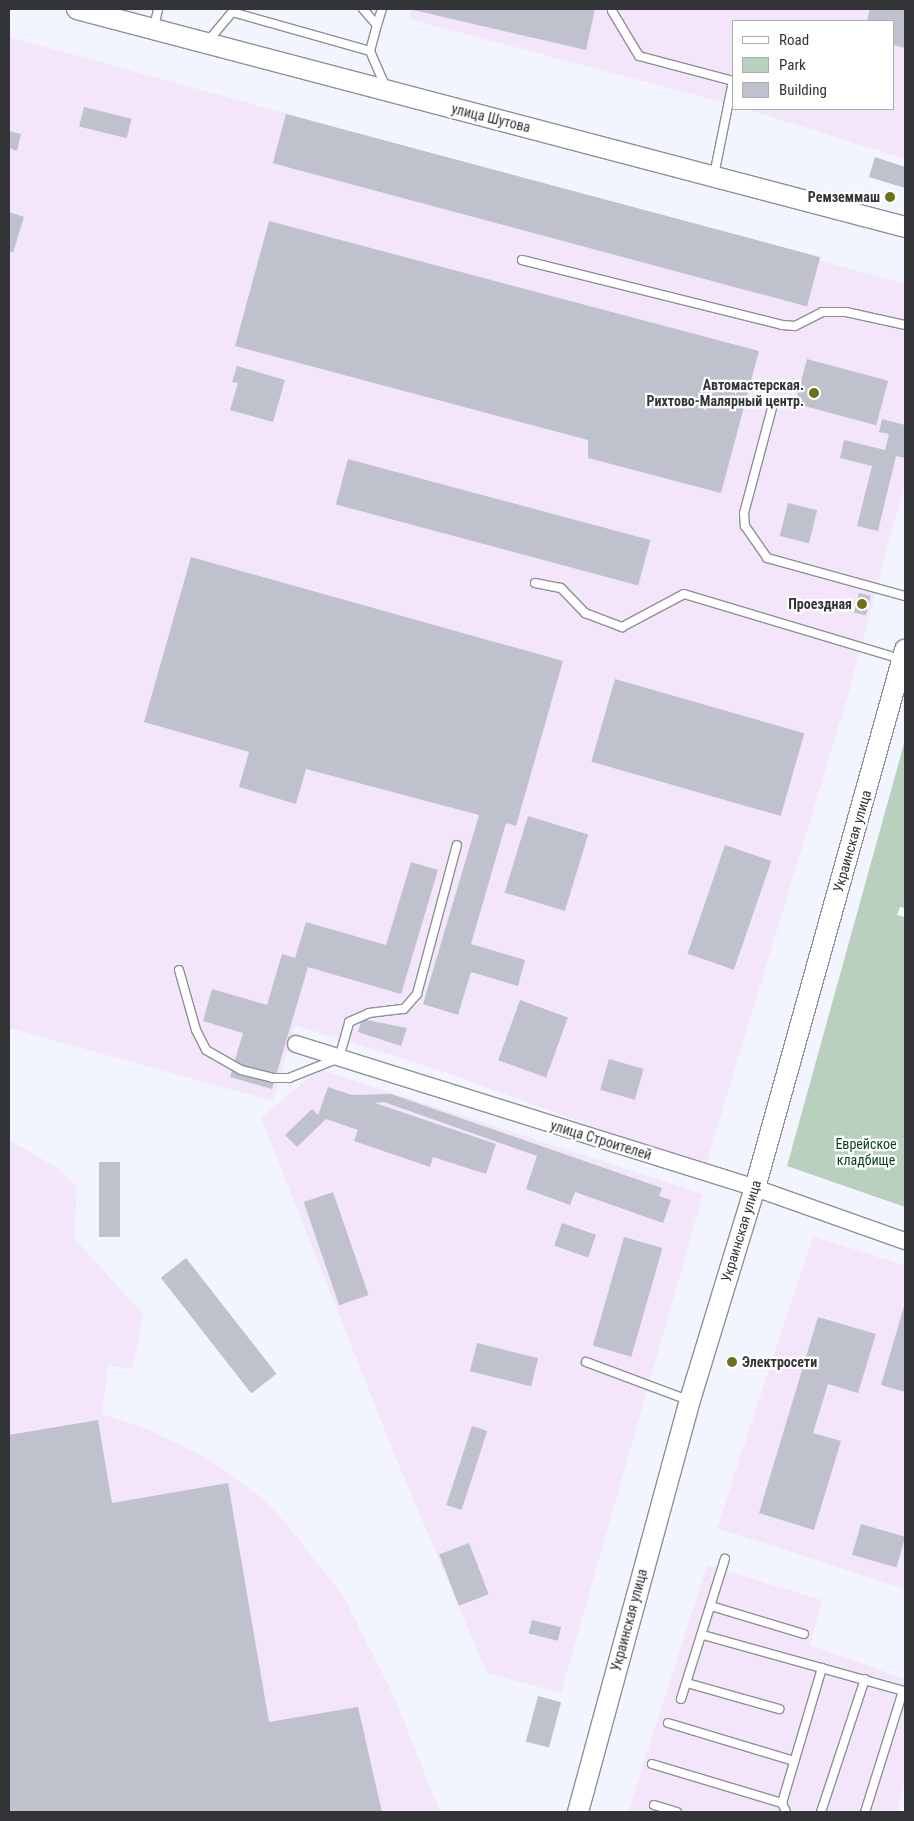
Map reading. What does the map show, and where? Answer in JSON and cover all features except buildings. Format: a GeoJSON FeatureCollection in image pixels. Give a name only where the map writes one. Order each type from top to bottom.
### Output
{"type":"FeatureCollection","features":[{"type":"Feature","properties":{"kind":"street","name":"улица Шутова"},"geometry":{"type":"LineString","coordinates":[[88,10],[206,44],[714,175],[905,227]]}},
{"type":"Feature","properties":{"kind":"street","name":"Украинская улица"},"geometry":{"type":"LineString","coordinates":[[578,1812],[690,1400],[755,1188],[904,655]]}},
{"type":"Feature","properties":{"kind":"street","name":"улица Строителей"},"geometry":{"type":"LineString","coordinates":[[296,1044],[755,1188],[905,1241]]}},
{"type":"Feature","properties":{"kind":"lane"},"geometry":{"type":"LineString","coordinates":[[153,29],[158,9]]}},
{"type":"Feature","properties":{"kind":"lane"},"geometry":{"type":"LineString","coordinates":[[363,9],[377,25]]}},
{"type":"Feature","properties":{"kind":"lane"},"geometry":{"type":"LineString","coordinates":[[382,9],[370,50],[388,92]]}},
{"type":"Feature","properties":{"kind":"lane"},"geometry":{"type":"LineString","coordinates":[[206,44],[233,11],[370,50]]}},
{"type":"Feature","properties":{"kind":"lane"},"geometry":{"type":"LineString","coordinates":[[612,11],[639,56],[732,81]]}},
{"type":"Feature","properties":{"kind":"lane"},"geometry":{"type":"LineString","coordinates":[[714,175],[732,86]]}},
{"type":"Feature","properties":{"kind":"lane"},"geometry":{"type":"LineString","coordinates":[[522,260],[782,325],[795,326],[822,312],[846,312],[905,325]]}},
{"type":"Feature","properties":{"kind":"lane"},"geometry":{"type":"LineString","coordinates":[[772,408],[744,513],[745,526],[767,558],[905,596]]}},
{"type":"Feature","properties":{"kind":"lane"},"geometry":{"type":"LineString","coordinates":[[535,584],[561,588],[585,613],[622,627],[684,594],[904,655]]}},
{"type":"Feature","properties":{"kind":"lane"},"geometry":{"type":"LineString","coordinates":[[179,970],[196,1030],[206,1050],[242,1070],[272,1078],[289,1078],[339,1058],[349,1022],[369,1012],[404,1009],[417,994],[457,845]]}},
{"type":"Feature","properties":{"kind":"lane"},"geometry":{"type":"LineString","coordinates":[[586,1362],[690,1400]]}},
{"type":"Feature","properties":{"kind":"lane"},"geometry":{"type":"LineString","coordinates":[[681,1699],[703,1635],[725,1560]]}},
{"type":"Feature","properties":{"kind":"lane"},"geometry":{"type":"LineString","coordinates":[[711,1606],[804,1634]]}},
{"type":"Feature","properties":{"kind":"lane"},"geometry":{"type":"LineString","coordinates":[[703,1635],[903,1691],[865,1812]]}},
{"type":"Feature","properties":{"kind":"lane"},"geometry":{"type":"LineString","coordinates":[[786,1812],[782,1803],[822,1668]]}},
{"type":"Feature","properties":{"kind":"lane"},"geometry":{"type":"LineString","coordinates":[[821,1812],[864,1679]]}},
{"type":"Feature","properties":{"kind":"lane"},"geometry":{"type":"LineString","coordinates":[[687,1683],[779,1709]]}},
{"type":"Feature","properties":{"kind":"lane"},"geometry":{"type":"LineString","coordinates":[[668,1723],[794,1761]]}},
{"type":"Feature","properties":{"kind":"lane"},"geometry":{"type":"LineString","coordinates":[[652,1764],[782,1803]]}},
{"type":"Feature","properties":{"kind":"lane"},"geometry":{"type":"LineString","coordinates":[[654,1805],[677,1812]]}},
{"type":"Feature","properties":{"kind":"shaded area"},"geometry":{"type":"Polygon","coordinates":[[[411,9],[905,9],[905,159],[749,110],[894,110],[894,20],[732,20],[732,105],[409,19],[411,9]]]}},
{"type":"Feature","properties":{"kind":"shaded area"},"geometry":{"type":"Polygon","coordinates":[[[9,37],[905,284],[905,483],[847,699],[705,1168],[445,1072],[295,1025],[273,1101],[9,1028],[9,37]]]}},
{"type":"Feature","properties":{"kind":"shaded area"},"geometry":{"type":"Polygon","coordinates":[[[319,1069],[703,1194],[561,1693],[487,1673],[397,1461],[261,1118],[319,1069]]]}},
{"type":"Feature","properties":{"kind":"shaded area"},"geometry":{"type":"Polygon","coordinates":[[[9,1140],[56,1167],[77,1187],[74,1238],[143,1314],[133,1369],[108,1365],[102,1414],[149,1430],[207,1458],[265,1500],[289,1527],[344,1597],[393,1694],[440,1812],[9,1812],[9,1140]]]}},
{"type":"Feature","properties":{"kind":"shaded area"},"geometry":{"type":"Polygon","coordinates":[[[813,1236],[905,1266],[905,1589],[717,1528],[813,1236]]]}},
{"type":"Feature","properties":{"kind":"shaded area"},"geometry":{"type":"Polygon","coordinates":[[[707,1565],[822,1600],[810,1645],[905,1679],[905,1781],[897,1812],[628,1812],[707,1565]]]}},
{"type":"Feature","properties":{"kind":"green space","name":"Еврейское кладбище"},"geometry":{"type":"Polygon","coordinates":[[[905,740],[905,908],[900,907],[897,915],[905,917],[905,1207],[787,1166],[905,740]]]}},
{"type":"Feature","properties":{"kind":"place","name":"Ремземмаш"},"geometry":{"type":"Point","coordinates":[890,197]}},
{"type":"Feature","properties":{"kind":"place","name":"Автомастерская. Рихтово-Малярный центр."},"geometry":{"type":"Point","coordinates":[814,393]}},
{"type":"Feature","properties":{"kind":"place","name":"Проездная"},"geometry":{"type":"Point","coordinates":[862,604]}},
{"type":"Feature","properties":{"kind":"place","name":"Электросети"},"geometry":{"type":"Point","coordinates":[732,1362]}}]}
